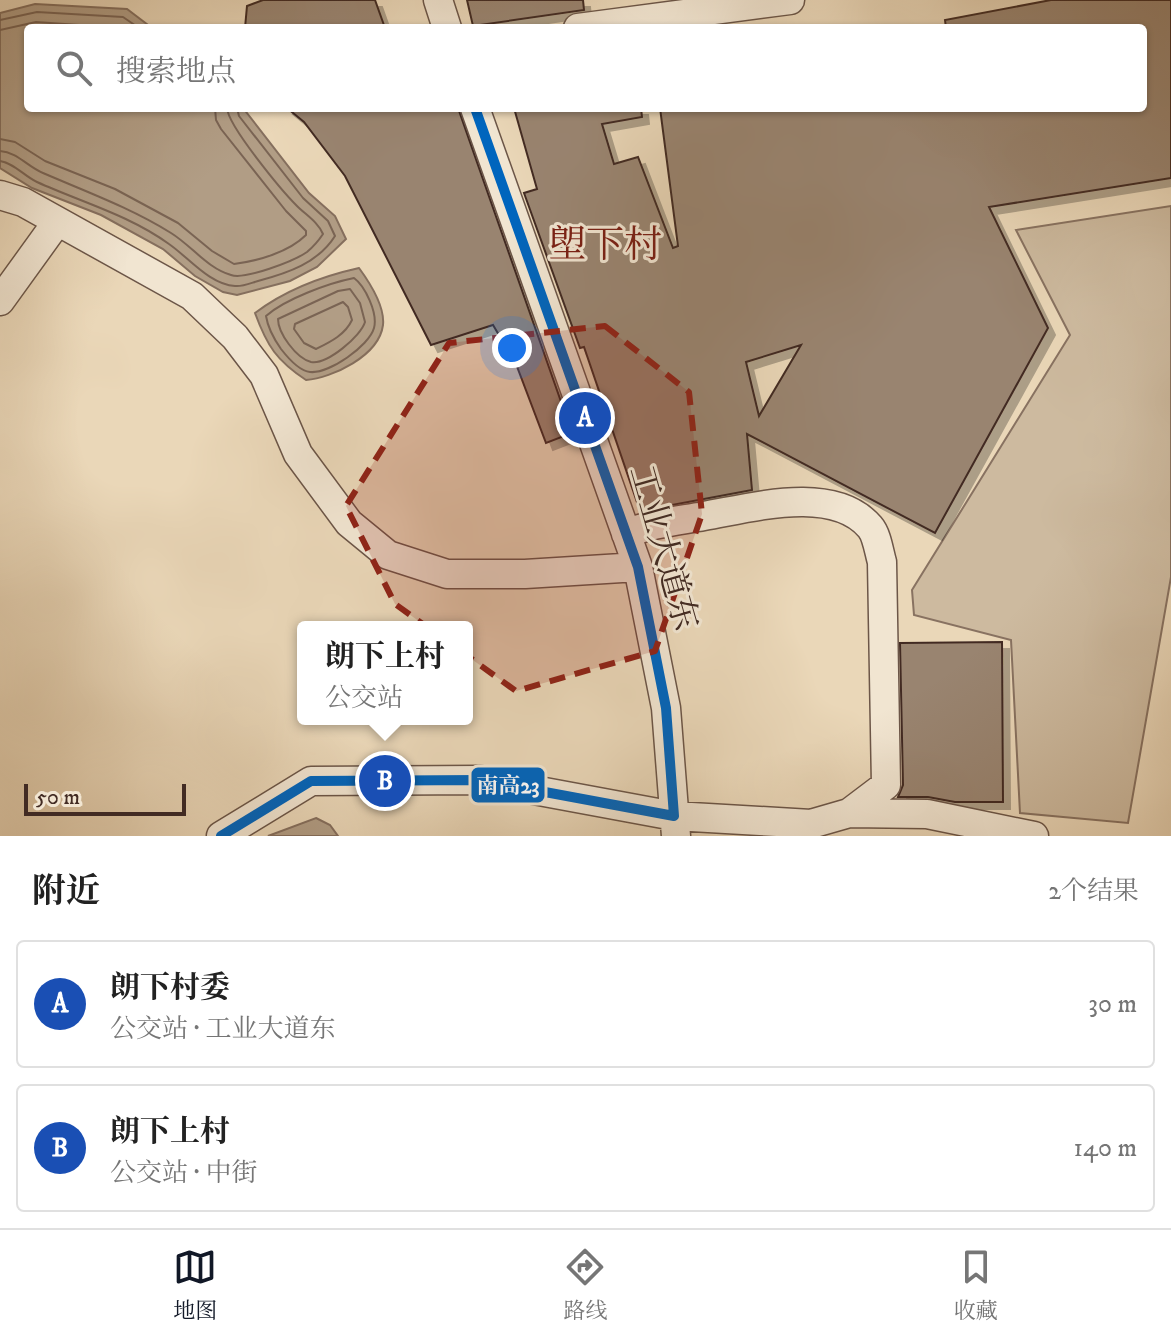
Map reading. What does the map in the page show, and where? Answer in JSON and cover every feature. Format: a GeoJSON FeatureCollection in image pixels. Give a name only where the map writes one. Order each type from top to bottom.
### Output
{"type":"FeatureCollection","features":[{"type":"Feature","properties":{"kind":"street"},"geometry":{"type":"LineString","coordinates":[[438,0],[446,24]]}},
{"type":"Feature","properties":{"kind":"street"},"geometry":{"type":"LineString","coordinates":[[608,24],[790,0]]}},
{"type":"Feature","properties":{"kind":"street","name":"工业大道东"},"geometry":{"type":"LineString","coordinates":[[476,112],[638,567],[666,708],[675,826]]}},
{"type":"Feature","properties":{"kind":"street"},"geometry":{"type":"LineString","coordinates":[[0,195],[23,202],[192,296],[235,337],[264,375],[298,454],[349,523],[388,555],[447,574],[525,574],[638,567]]}},
{"type":"Feature","properties":{"kind":"street"},"geometry":{"type":"LineString","coordinates":[[0,301],[57,222]]}},
{"type":"Feature","properties":{"kind":"street"},"geometry":{"type":"LineString","coordinates":[[626,534],[652,523],[769,504],[805,503],[843,509],[871,528],[882,562],[886,785],[849,813]]}},
{"type":"Feature","properties":{"kind":"street"},"geometry":{"type":"LineString","coordinates":[[221,836],[311,781],[480,780],[675,826],[811,824],[849,813],[927,814],[1034,836]]}},
{"type":"Feature","properties":{"kind":"highlighted area"},"geometry":{"type":"Polygon","coordinates":[[[605,326],[689,392],[702,514],[655,651],[516,691],[395,604],[346,506],[449,343],[605,326]]]}},
{"type":"Feature","properties":{"kind":"shaded area"},"geometry":{"type":"Polygon","coordinates":[[[1171,206],[1171,577],[1128,823],[1020,813],[1011,640],[914,615],[912,590],[1070,335],[1016,230],[1171,206]]]}},
{"type":"Feature","properties":{"kind":"water"},"geometry":{"type":"Polygon","coordinates":[[[35,4],[127,9],[147,24],[24,24],[24,112],[246,112],[309,193],[335,216],[346,239],[317,267],[290,281],[237,295],[223,292],[195,276],[163,249],[101,215],[32,188],[0,168],[0,13],[35,4]]]}},
{"type":"Feature","properties":{"kind":"water"},"geometry":{"type":"Polygon","coordinates":[[[359,268],[382,310],[380,336],[353,363],[328,375],[306,380],[274,352],[255,313],[304,285],[359,268]]]}},
{"type":"Feature","properties":{"kind":"water"},"geometry":{"type":"Polygon","coordinates":[[[316,818],[330,825],[338,836],[268,836],[316,818]]]}},
{"type":"Feature","properties":{"kind":"building"},"geometry":{"type":"Polygon","coordinates":[[[263,0],[375,0],[384,24],[245,24],[247,6],[263,0]]]}},
{"type":"Feature","properties":{"kind":"building"},"geometry":{"type":"Polygon","coordinates":[[[467,0],[583,0],[584,10],[473,24],[467,0]]]}},
{"type":"Feature","properties":{"kind":"building"},"geometry":{"type":"Polygon","coordinates":[[[1051,0],[1171,0],[1171,178],[989,207],[1048,328],[935,533],[747,434],[752,490],[640,511],[584,347],[580,348],[524,193],[537,189],[515,112],[641,112],[642,117],[602,124],[614,164],[638,157],[673,248],[678,246],[661,112],[1147,112],[1147,24],[946,24],[945,20],[1051,0]],[[801,345],[746,362],[759,416],[801,345]]]}},
{"type":"Feature","properties":{"kind":"building"},"geometry":{"type":"Polygon","coordinates":[[[292,112],[459,112],[572,433],[546,443],[516,364],[493,325],[431,345],[345,176],[304,122],[292,112]]]}},
{"type":"Feature","properties":{"kind":"building"},"geometry":{"type":"Polygon","coordinates":[[[1002,642],[1003,802],[898,797],[903,785],[900,643],[1002,642]]]}},
{"type":"Feature","properties":{"kind":"transit line","name":"南高23"},"geometry":{"type":"LineString","coordinates":[[221,836],[311,781],[480,780],[674,816],[666,708],[638,567],[476,112]]}},
{"type":"Feature","properties":{"kind":"place","name":"朗下村委"},"geometry":{"type":"Point","coordinates":[585,418]}},
{"type":"Feature","properties":{"kind":"place","name":"朗下上村"},"geometry":{"type":"Point","coordinates":[385,781]}},
{"type":"Feature","properties":{"kind":"district","name":"塱下村"},"geometry":{"type":"Point","coordinates":[605,246]}}]}
